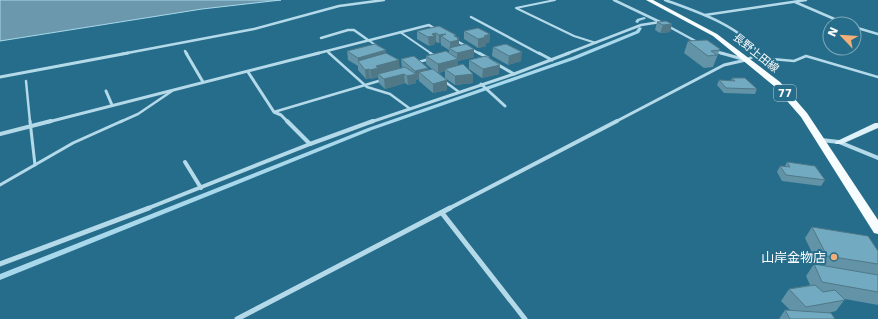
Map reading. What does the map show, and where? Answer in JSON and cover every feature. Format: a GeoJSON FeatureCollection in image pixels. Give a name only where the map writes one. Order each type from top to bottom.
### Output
{"type":"FeatureCollection","features":[{"type":"Feature","properties":{"kind":"main road","name":"長野上田線"},"geometry":{"type":"LineString","coordinates":[[648,0],[704,28],[730,45],[746,60],[777,84],[804,115],[878,230]]}},
{"type":"Feature","properties":{"kind":"street"},"geometry":{"type":"LineString","coordinates":[[0,77],[254,29],[339,6],[384,0]]}},
{"type":"Feature","properties":{"kind":"street"},"geometry":{"type":"LineString","coordinates":[[614,0],[704,45]]}},
{"type":"Feature","properties":{"kind":"street"},"geometry":{"type":"LineString","coordinates":[[237,319],[724,66],[746,60],[759,54],[758,48],[747,38],[705,15],[665,0]]}},
{"type":"Feature","properties":{"kind":"street"},"geometry":{"type":"LineString","coordinates":[[673,3],[676,0]]}},
{"type":"Feature","properties":{"kind":"street"},"geometry":{"type":"LineString","coordinates":[[705,15],[806,0]]}},
{"type":"Feature","properties":{"kind":"street"},"geometry":{"type":"LineString","coordinates":[[795,2],[827,16]]}},
{"type":"Feature","properties":{"kind":"street"},"geometry":{"type":"LineString","coordinates":[[471,17],[552,60]]}},
{"type":"Feature","properties":{"kind":"street"},"geometry":{"type":"LineString","coordinates":[[0,264],[200,188],[310,144],[409,108],[514,74],[642,25],[660,22]]}},
{"type":"Feature","properties":{"kind":"street"},"geometry":{"type":"LineString","coordinates":[[0,134],[30,125],[248,72],[428,25],[442,33]]}},
{"type":"Feature","properties":{"kind":"street"},"geometry":{"type":"LineString","coordinates":[[862,29],[878,34]]}},
{"type":"Feature","properties":{"kind":"street"},"geometry":{"type":"LineString","coordinates":[[321,38],[348,30],[354,30],[368,40]]}},
{"type":"Feature","properties":{"kind":"street"},"geometry":{"type":"LineString","coordinates":[[449,37],[514,74]]}},
{"type":"Feature","properties":{"kind":"street"},"geometry":{"type":"LineString","coordinates":[[710,49],[717,53],[746,60]]}},
{"type":"Feature","properties":{"kind":"street"},"geometry":{"type":"LineString","coordinates":[[185,51],[203,82]]}},
{"type":"Feature","properties":{"kind":"street"},"geometry":{"type":"LineString","coordinates":[[248,72],[274,112],[282,115],[310,144]]}},
{"type":"Feature","properties":{"kind":"street"},"geometry":{"type":"LineString","coordinates":[[481,84],[505,106]]}},
{"type":"Feature","properties":{"kind":"street"},"geometry":{"type":"LineString","coordinates":[[106,91],[112,105]]}},
{"type":"Feature","properties":{"kind":"street"},"geometry":{"type":"LineString","coordinates":[[839,142],[878,125]]}},
{"type":"Feature","properties":{"kind":"street"},"geometry":{"type":"LineString","coordinates":[[821,140],[839,142],[878,158]]}},
{"type":"Feature","properties":{"kind":"street"},"geometry":{"type":"LineString","coordinates":[[185,162],[200,188]]}},
{"type":"Feature","properties":{"kind":"street"},"geometry":{"type":"LineString","coordinates":[[442,213],[525,319]]}},
{"type":"Feature","properties":{"kind":"lane"},"geometry":{"type":"LineString","coordinates":[[555,0],[516,8],[574,36],[596,43]]}},
{"type":"Feature","properties":{"kind":"lane"},"geometry":{"type":"LineString","coordinates":[[400,32],[437,57],[416,62],[422,66]]}},
{"type":"Feature","properties":{"kind":"lane"},"geometry":{"type":"LineString","coordinates":[[368,40],[380,49]]}},
{"type":"Feature","properties":{"kind":"lane"},"geometry":{"type":"LineString","coordinates":[[464,50],[470,48]]}},
{"type":"Feature","properties":{"kind":"lane"},"geometry":{"type":"LineString","coordinates":[[327,51],[365,85],[390,94],[409,108]]}},
{"type":"Feature","properties":{"kind":"lane"},"geometry":{"type":"LineString","coordinates":[[759,54],[772,59],[794,60],[806,56],[878,77]]}},
{"type":"Feature","properties":{"kind":"lane"},"geometry":{"type":"LineString","coordinates":[[274,112],[388,79]]}},
{"type":"Feature","properties":{"kind":"lane"},"geometry":{"type":"LineString","coordinates":[[441,79],[459,92]]}},
{"type":"Feature","properties":{"kind":"lane"},"geometry":{"type":"LineString","coordinates":[[26,81],[35,165]]}},
{"type":"Feature","properties":{"kind":"lane"},"geometry":{"type":"LineString","coordinates":[[0,185],[73,143],[138,114],[175,89]]}},
{"type":"Feature","properties":{"kind":"water"},"geometry":{"type":"Polygon","coordinates":[[[0,0],[281,0],[202,9],[0,41],[0,0]]]}},
{"type":"Feature","properties":{"kind":"building"},"geometry":{"type":"Polygon","coordinates":[[[666,21],[672,24],[663,25],[657,22],[666,21]]]}},
{"type":"Feature","properties":{"kind":"building"},"geometry":{"type":"Polygon","coordinates":[[[439,26],[456,35],[454,36],[459,38],[457,39],[459,40],[450,42],[441,36],[446,34],[439,35],[436,33],[432,34],[435,36],[428,37],[417,31],[439,26]]]}},
{"type":"Feature","properties":{"kind":"building"},"geometry":{"type":"Polygon","coordinates":[[[478,28],[490,34],[484,36],[487,37],[478,39],[464,31],[478,28]]]}},
{"type":"Feature","properties":{"kind":"building"},"geometry":{"type":"Polygon","coordinates":[[[707,40],[720,49],[711,51],[717,55],[708,56],[688,41],[707,40]]]}},
{"type":"Feature","properties":{"kind":"building"},"geometry":{"type":"Polygon","coordinates":[[[375,44],[386,50],[358,58],[347,51],[375,44]]]}},
{"type":"Feature","properties":{"kind":"building"},"geometry":{"type":"Polygon","coordinates":[[[466,44],[474,49],[457,53],[449,48],[466,44]]]}},
{"type":"Feature","properties":{"kind":"building"},"geometry":{"type":"Polygon","coordinates":[[[506,44],[522,52],[509,56],[493,47],[506,44]]]}},
{"type":"Feature","properties":{"kind":"building"},"geometry":{"type":"Polygon","coordinates":[[[446,51],[458,59],[438,64],[426,56],[446,51]]]}},
{"type":"Feature","properties":{"kind":"building"},"geometry":{"type":"Polygon","coordinates":[[[386,53],[399,60],[376,66],[378,68],[370,70],[365,70],[358,61],[386,53]]]}},
{"type":"Feature","properties":{"kind":"building"},"geometry":{"type":"Polygon","coordinates":[[[414,56],[428,68],[415,71],[401,59],[414,56]]]}},
{"type":"Feature","properties":{"kind":"building"},"geometry":{"type":"Polygon","coordinates":[[[486,56],[500,65],[483,69],[469,60],[486,56]]]}},
{"type":"Feature","properties":{"kind":"building"},"geometry":{"type":"Polygon","coordinates":[[[463,64],[473,74],[455,76],[445,69],[463,64]]]}},
{"type":"Feature","properties":{"kind":"building"},"geometry":{"type":"Polygon","coordinates":[[[405,67],[416,74],[407,76],[404,74],[384,79],[378,74],[405,67]]]}},
{"type":"Feature","properties":{"kind":"building"},"geometry":{"type":"Polygon","coordinates":[[[433,69],[447,80],[433,84],[419,72],[433,69]]]}},
{"type":"Feature","properties":{"kind":"building"},"geometry":{"type":"Polygon","coordinates":[[[732,78],[745,78],[757,89],[726,88],[719,80],[735,81],[732,78]]]}},
{"type":"Feature","properties":{"kind":"building"},"geometry":{"type":"Polygon","coordinates":[[[787,162],[815,166],[825,180],[786,175],[780,166],[790,167],[787,162]]]}},
{"type":"Feature","properties":{"kind":"building"},"geometry":{"type":"Polygon","coordinates":[[[812,227],[868,236],[878,251],[878,264],[827,256],[812,227]]]}},
{"type":"Feature","properties":{"kind":"building"},"geometry":{"type":"Polygon","coordinates":[[[814,264],[878,275],[878,292],[822,282],[814,264]]]}},
{"type":"Feature","properties":{"kind":"building"},"geometry":{"type":"Polygon","coordinates":[[[815,285],[823,292],[835,290],[845,300],[806,307],[789,289],[815,285]]]}},
{"type":"Feature","properties":{"kind":"building"},"geometry":{"type":"Polygon","coordinates":[[[785,310],[831,313],[835,319],[790,319],[785,310]]]}},
{"type":"Feature","properties":{"kind":"waterway"},"geometry":{"type":"LineString","coordinates":[[637,22],[638,20],[644,18]]}},
{"type":"Feature","properties":{"kind":"waterway"},"geometry":{"type":"LineString","coordinates":[[0,277],[370,129],[574,58],[638,32],[640,28]]}},
{"type":"Feature","properties":{"kind":"place","name":"山岸金物店"},"geometry":{"type":"Point","coordinates":[834,257]}}]}
